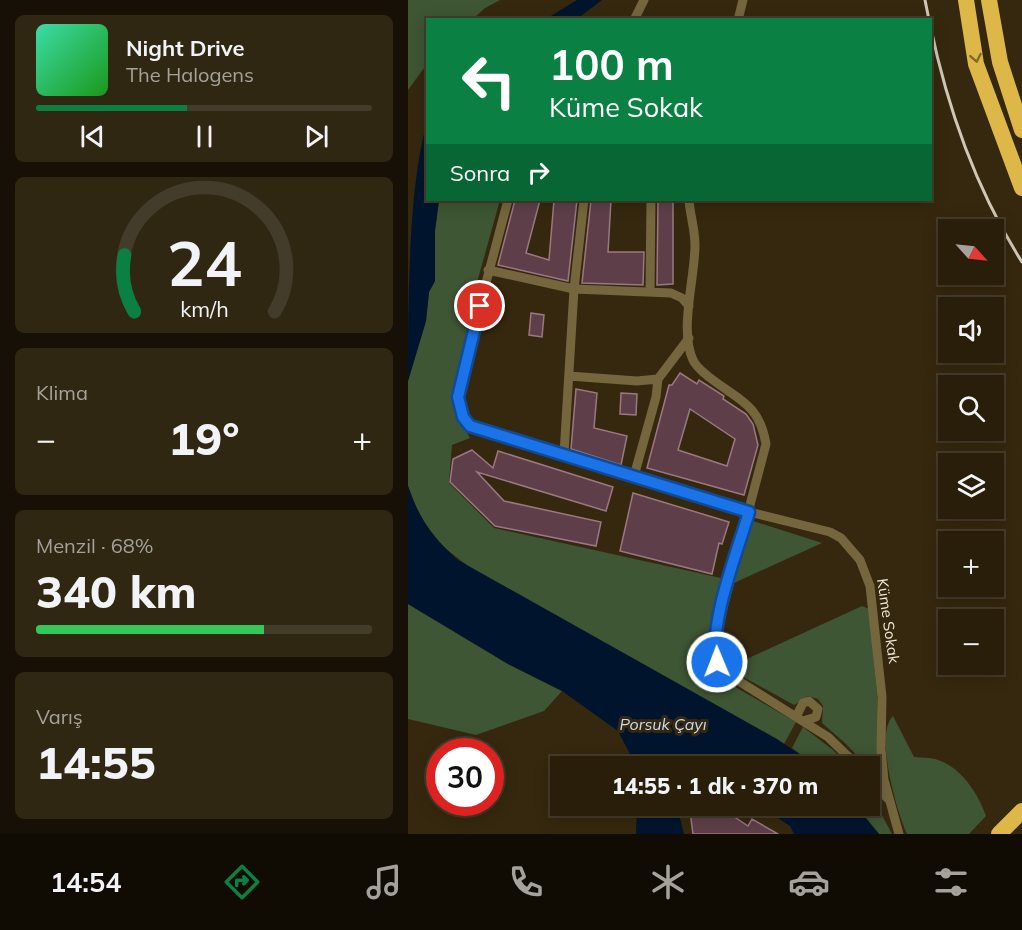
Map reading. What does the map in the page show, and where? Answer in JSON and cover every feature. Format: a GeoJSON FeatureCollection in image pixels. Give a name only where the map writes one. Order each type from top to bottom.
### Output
{"type":"FeatureCollection","features":[{"type":"Feature","properties":{"kind":"highway"},"geometry":{"type":"LineString","coordinates":[[966,0],[976,64],[1022,188]]}},
{"type":"Feature","properties":{"kind":"highway"},"geometry":{"type":"LineString","coordinates":[[989,0],[1000,62],[1022,130]]}},
{"type":"Feature","properties":{"kind":"highway"},"geometry":{"type":"LineString","coordinates":[[999,834],[1022,811]]}},
{"type":"Feature","properties":{"kind":"street"},"geometry":{"type":"LineString","coordinates":[[635,18],[644,0]]}},
{"type":"Feature","properties":{"kind":"street"},"geometry":{"type":"LineString","coordinates":[[738,18],[743,0]]}},
{"type":"Feature","properties":{"kind":"street","name":"Küme Sokak"},"geometry":{"type":"LineString","coordinates":[[508,201],[488,270],[458,397],[463,417],[470,426],[749,512],[830,532],[851,547],[864,568],[872,596],[882,698],[881,749],[889,801],[899,834]]}},
{"type":"Feature","properties":{"kind":"street"},"geometry":{"type":"LineString","coordinates":[[564,454],[574,289],[584,201]]}},
{"type":"Feature","properties":{"kind":"street"},"geometry":{"type":"LineString","coordinates":[[650,291],[651,201]]}},
{"type":"Feature","properties":{"kind":"street"},"geometry":{"type":"LineString","coordinates":[[689,201],[695,243],[689,306],[692,360],[699,369],[750,406],[763,428],[766,444],[727,586],[714,651],[721,670],[828,737],[848,756]]}},
{"type":"Feature","properties":{"kind":"street"},"geometry":{"type":"LineString","coordinates":[[488,270],[574,289],[670,293],[682,298],[689,306]]}},
{"type":"Feature","properties":{"kind":"street"},"geometry":{"type":"LineString","coordinates":[[634,476],[656,397],[658,379],[689,338]]}},
{"type":"Feature","properties":{"kind":"street"},"geometry":{"type":"LineString","coordinates":[[569,376],[636,381],[658,379]]}},
{"type":"Feature","properties":{"kind":"street"},"geometry":{"type":"LineString","coordinates":[[880,791],[889,801]]}},
{"type":"Feature","properties":{"kind":"green space"},"geometry":{"type":"Polygon","coordinates":[[[408,0],[500,0],[485,8],[474,18],[426,18],[426,65],[408,90],[408,0]]]}},
{"type":"Feature","properties":{"kind":"green space"},"geometry":{"type":"Polygon","coordinates":[[[439,201],[500,201],[478,279],[453,398],[456,414],[470,438],[452,445],[449,483],[494,528],[721,578],[710,627],[710,650],[716,676],[796,722],[784,744],[473,570],[441,545],[430,531],[419,514],[408,486],[408,381],[426,321],[429,292],[435,281],[435,231],[439,201]]]}},
{"type":"Feature","properties":{"kind":"green space"},"geometry":{"type":"Polygon","coordinates":[[[753,521],[822,543],[734,583],[753,521]]]}},
{"type":"Feature","properties":{"kind":"green space"},"geometry":{"type":"Polygon","coordinates":[[[408,604],[508,664],[562,691],[544,711],[476,735],[408,719],[408,604]]]}},
{"type":"Feature","properties":{"kind":"green space"},"geometry":{"type":"Polygon","coordinates":[[[862,606],[869,609],[877,694],[878,756],[857,756],[822,723],[823,706],[818,699],[808,696],[794,705],[727,668],[862,606]]]}},
{"type":"Feature","properties":{"kind":"green space"},"geometry":{"type":"Polygon","coordinates":[[[893,716],[914,757],[932,758],[946,764],[961,775],[974,791],[986,816],[969,834],[907,834],[893,792],[886,755],[888,725],[893,716]]]}},
{"type":"Feature","properties":{"kind":"green space"},"geometry":{"type":"Polygon","coordinates":[[[803,727],[839,756],[803,756],[792,748],[803,727]]]}},
{"type":"Feature","properties":{"kind":"green space"},"geometry":{"type":"Polygon","coordinates":[[[880,812],[892,834],[879,834],[864,816],[880,816],[880,812]]]}},
{"type":"Feature","properties":{"kind":"water"},"geometry":{"type":"Polygon","coordinates":[[[577,0],[602,0],[578,18],[548,18],[577,0]]]}},
{"type":"Feature","properties":{"kind":"water"},"geometry":{"type":"Polygon","coordinates":[[[426,128],[426,201],[439,201],[435,231],[435,281],[429,292],[426,321],[408,381],[410,249],[421,150],[426,128]]]}},
{"type":"Feature","properties":{"kind":"water","name":"Porsuk Çayı"},"geometry":{"type":"Polygon","coordinates":[[[408,486],[428,527],[441,544],[458,560],[777,739],[802,756],[631,756],[618,731],[562,691],[508,664],[408,604],[408,486]]]}},
{"type":"Feature","properties":{"kind":"water"},"geometry":{"type":"Polygon","coordinates":[[[637,816],[680,816],[684,834],[636,834],[637,816]]]}},
{"type":"Feature","properties":{"kind":"water"},"geometry":{"type":"Polygon","coordinates":[[[775,816],[864,816],[879,834],[794,834],[790,826],[775,816]]]}},
{"type":"Feature","properties":{"kind":"building"},"geometry":{"type":"Polygon","coordinates":[[[515,201],[540,201],[526,253],[549,260],[554,201],[577,201],[568,281],[498,265],[515,201]]]}},
{"type":"Feature","properties":{"kind":"building"},"geometry":{"type":"Polygon","coordinates":[[[591,201],[611,201],[608,252],[644,252],[643,285],[582,283],[591,201]]]}},
{"type":"Feature","properties":{"kind":"building"},"geometry":{"type":"Polygon","coordinates":[[[658,201],[673,201],[673,284],[657,285],[658,201]]]}},
{"type":"Feature","properties":{"kind":"building"},"geometry":{"type":"Polygon","coordinates":[[[531,313],[544,315],[542,337],[529,335],[531,313]]]}},
{"type":"Feature","properties":{"kind":"building"},"geometry":{"type":"Polygon","coordinates":[[[680,373],[697,384],[699,380],[724,396],[723,399],[746,414],[753,424],[758,445],[744,495],[647,468],[669,385],[672,385],[680,373]],[[690,409],[678,450],[727,466],[735,439],[690,409]]]}},
{"type":"Feature","properties":{"kind":"building"},"geometry":{"type":"Polygon","coordinates":[[[576,389],[597,393],[594,428],[627,436],[621,465],[571,449],[576,389]]]}},
{"type":"Feature","properties":{"kind":"building"},"geometry":{"type":"Polygon","coordinates":[[[621,393],[637,394],[636,415],[620,414],[621,393]]]}},
{"type":"Feature","properties":{"kind":"building"},"geometry":{"type":"Polygon","coordinates":[[[472,450],[493,468],[498,451],[613,487],[606,511],[477,472],[504,501],[601,522],[596,546],[495,526],[450,482],[453,459],[472,450]]]}},
{"type":"Feature","properties":{"kind":"building"},"geometry":{"type":"Polygon","coordinates":[[[633,493],[729,522],[722,544],[719,543],[712,574],[620,551],[633,493]]]}},
{"type":"Feature","properties":{"kind":"building"},"geometry":{"type":"Polygon","coordinates":[[[692,816],[733,816],[748,826],[752,819],[778,834],[693,834],[692,816]]]}},
{"type":"Feature","properties":{"kind":"railway"},"geometry":{"type":"LineString","coordinates":[[925,0],[929,18]]}},
{"type":"Feature","properties":{"kind":"railway"},"geometry":{"type":"LineString","coordinates":[[932,33],[945,86],[966,148],[991,207],[1022,262]]}},
{"type":"Feature","properties":{"kind":"route"},"geometry":{"type":"LineString","coordinates":[[480,306],[458,397],[463,417],[470,426],[749,512],[727,586],[715,638],[714,651],[717,662]]}}]}
